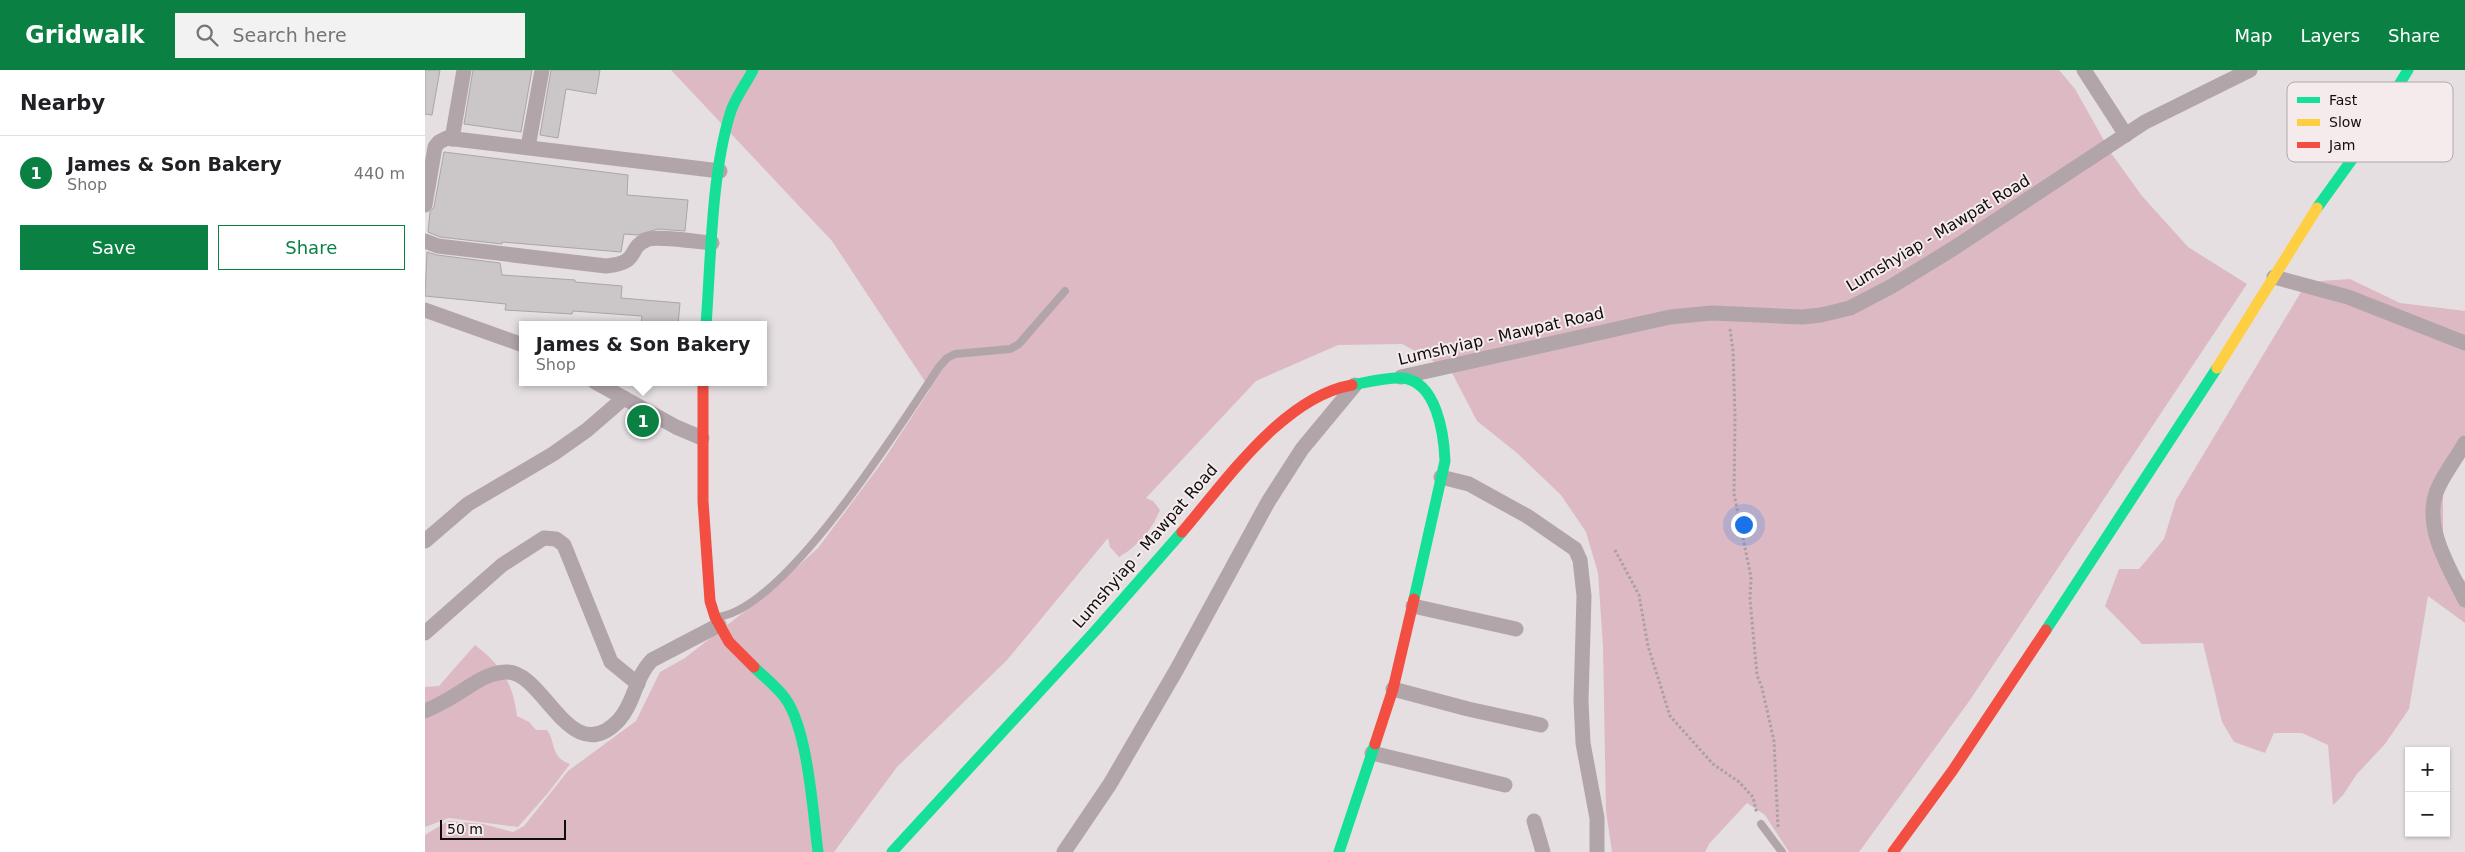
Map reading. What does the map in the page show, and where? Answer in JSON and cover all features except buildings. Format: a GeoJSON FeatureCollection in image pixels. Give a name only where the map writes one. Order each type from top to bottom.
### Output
{"type":"FeatureCollection","features":[{"type":"Feature","properties":{"kind":"street"},"geometry":{"type":"LineString","coordinates":[[453,139],[464,70]]}},
{"type":"Feature","properties":{"kind":"street"},"geometry":{"type":"LineString","coordinates":[[528,147],[542,70]]}},
{"type":"Feature","properties":{"kind":"street"},"geometry":{"type":"LineString","coordinates":[[706,321],[720,171],[730,113],[753,70]]}},
{"type":"Feature","properties":{"kind":"street"},"geometry":{"type":"LineString","coordinates":[[2085,70],[2126,134]]}},
{"type":"Feature","properties":{"kind":"street","name":"Lumshyiap - Mawpat Road"},"geometry":{"type":"LineString","coordinates":[[892,852],[1096,630],[1265,437],[1283,420],[1321,394],[1647,321],[1692,314],[1821,315],[1850,308],[1867,300],[1969,238],[2145,122],[2250,70]]}},
{"type":"Feature","properties":{"kind":"street"},"geometry":{"type":"LineString","coordinates":[[2401,82],[2408,70]]}},
{"type":"Feature","properties":{"kind":"street"},"geometry":{"type":"LineString","coordinates":[[425,205],[435,147],[439,142],[453,139],[720,171]]}},
{"type":"Feature","properties":{"kind":"street"},"geometry":{"type":"LineString","coordinates":[[1894,851],[1953,770],[2032,652],[2230,348],[2318,206],[2350,162]]}},
{"type":"Feature","properties":{"kind":"street"},"geometry":{"type":"LineString","coordinates":[[425,242],[448,247],[606,266],[625,263],[633,257],[639,244],[651,238],[712,243]]}},
{"type":"Feature","properties":{"kind":"street"},"geometry":{"type":"LineString","coordinates":[[2274,277],[2348,298],[2465,343]]}},
{"type":"Feature","properties":{"kind":"street"},"geometry":{"type":"LineString","coordinates":[[425,310],[519,344]]}},
{"type":"Feature","properties":{"kind":"street"},"geometry":{"type":"LineString","coordinates":[[1339,852],[1393,689],[1441,477],[1445,441],[1441,422],[1433,404],[1421,388],[1409,379],[1392,378]]}},
{"type":"Feature","properties":{"kind":"street"},"geometry":{"type":"LineString","coordinates":[[1064,852],[1110,784],[1177,669],[1268,502],[1302,449],[1355,385]]}},
{"type":"Feature","properties":{"kind":"street"},"geometry":{"type":"LineString","coordinates":[[602,386],[676,427],[702,438]]}},
{"type":"Feature","properties":{"kind":"street"},"geometry":{"type":"LineString","coordinates":[[703,386],[702,438],[705,547],[710,601],[717,621],[729,642],[745,661],[785,698],[795,720],[808,770],[818,852]]}},
{"type":"Feature","properties":{"kind":"street"},"geometry":{"type":"LineString","coordinates":[[425,541],[469,504],[553,454],[593,425],[624,398]]}},
{"type":"Feature","properties":{"kind":"street"},"geometry":{"type":"LineString","coordinates":[[2465,443],[2436,494],[2433,509],[2440,546],[2465,600]]}},
{"type":"Feature","properties":{"kind":"street"},"geometry":{"type":"LineString","coordinates":[[1441,477],[1469,484],[1527,516],[1570,545],[1580,560],[1584,596],[1581,701],[1583,743],[1597,818],[1597,852]]}},
{"type":"Feature","properties":{"kind":"street"},"geometry":{"type":"LineString","coordinates":[[425,633],[502,565],[544,538],[556,539],[564,545],[611,662],[638,684]]}},
{"type":"Feature","properties":{"kind":"street"},"geometry":{"type":"LineString","coordinates":[[1413,606],[1516,629]]}},
{"type":"Feature","properties":{"kind":"street"},"geometry":{"type":"LineString","coordinates":[[425,711],[453,697],[477,680],[508,671],[519,674],[529,680],[568,725],[581,732],[592,734],[602,731],[619,720],[635,694],[645,666],[717,621]]}},
{"type":"Feature","properties":{"kind":"street"},"geometry":{"type":"LineString","coordinates":[[1393,689],[1468,710],[1541,725]]}},
{"type":"Feature","properties":{"kind":"street"},"geometry":{"type":"LineString","coordinates":[[1372,753],[1505,785]]}},
{"type":"Feature","properties":{"kind":"street"},"geometry":{"type":"LineString","coordinates":[[1534,821],[1543,852]]}},
{"type":"Feature","properties":{"kind":"lane"},"geometry":{"type":"LineString","coordinates":[[717,621],[742,609],[782,576],[822,533],[881,454],[947,358],[955,354],[1011,349],[1019,344],[1065,291]]}},
{"type":"Feature","properties":{"kind":"lane"},"geometry":{"type":"LineString","coordinates":[[1761,824],[1782,852]]}},
{"type":"Feature","properties":{"kind":"path"},"geometry":{"type":"LineString","coordinates":[[1729,314],[1735,426],[1734,494],[1751,577],[1750,599],[1757,675],[1762,688],[1774,741],[1779,821],[1776,843]]}},
{"type":"Feature","properties":{"kind":"path"},"geometry":{"type":"LineString","coordinates":[[1615,550],[1639,596],[1649,646],[1670,716],[1713,764],[1739,782],[1753,797],[1761,824]]}},
{"type":"Feature","properties":{"kind":"shaded area"},"geometry":{"type":"Polygon","coordinates":[[[671,70],[2059,70],[2075,89],[2111,153],[2142,196],[2188,247],[2247,284],[1970,700],[1859,852],[1789,852],[1765,815],[1747,803],[1709,844],[1705,852],[1612,852],[1606,811],[1603,646],[1598,573],[1586,532],[1561,495],[1517,453],[1477,421],[1451,371],[1402,344],[1338,345],[1256,381],[1146,498],[1153,501],[1160,510],[1144,537],[1119,557],[1110,547],[1108,538],[1007,660],[897,767],[834,852],[425,852],[425,835],[448,821],[483,824],[513,832],[524,826],[568,771],[636,721],[660,672],[685,658],[767,594],[818,548],[883,461],[930,389],[832,241],[671,70]]]}},
{"type":"Feature","properties":{"kind":"shaded area"},"geometry":{"type":"Polygon","coordinates":[[[2350,279],[2400,303],[2465,311],[2465,434],[2443,490],[2443,534],[2455,569],[2465,581],[2465,623],[2428,596],[2409,709],[2385,744],[2357,774],[2343,795],[2333,805],[2328,745],[2302,733],[2274,733],[2265,753],[2234,742],[2222,722],[2203,643],[2142,644],[2105,606],[2119,569],[2139,569],[2164,539],[2176,500],[2307,282],[2350,279]]]}},
{"type":"Feature","properties":{"kind":"shaded area"},"geometry":{"type":"Polygon","coordinates":[[[475,645],[499,668],[509,684],[517,716],[529,722],[536,730],[547,730],[556,753],[570,764],[518,827],[449,818],[425,827],[425,687],[439,686],[475,645]]]}},
{"type":"Feature","properties":{"kind":"traffic: fast"},"geometry":{"type":"LineString","coordinates":[[706,321],[715,191],[719,164],[732,108],[753,70]]}},
{"type":"Feature","properties":{"kind":"traffic: fast"},"geometry":{"type":"LineString","coordinates":[[2401,82],[2408,70]]}},
{"type":"Feature","properties":{"kind":"traffic: fast"},"geometry":{"type":"LineString","coordinates":[[2317,208],[2350,162]]}},
{"type":"Feature","properties":{"kind":"traffic: fast"},"geometry":{"type":"LineString","coordinates":[[2046,630],[2217,368]]}},
{"type":"Feature","properties":{"kind":"traffic: fast"},"geometry":{"type":"LineString","coordinates":[[1352,385],[1390,378],[1414,381],[1431,399],[1440,424],[1445,461],[1414,599]]}},
{"type":"Feature","properties":{"kind":"traffic: fast"},"geometry":{"type":"LineString","coordinates":[[892,852],[1096,630],[1182,532]]}},
{"type":"Feature","properties":{"kind":"traffic: fast"},"geometry":{"type":"LineString","coordinates":[[754,667],[785,698],[793,712],[808,772],[818,852]]}},
{"type":"Feature","properties":{"kind":"traffic: fast"},"geometry":{"type":"LineString","coordinates":[[1339,852],[1375,744]]}},
{"type":"Feature","properties":{"kind":"traffic: slow"},"geometry":{"type":"LineString","coordinates":[[2217,368],[2317,208]]}},
{"type":"Feature","properties":{"kind":"traffic: jam"},"geometry":{"type":"LineString","coordinates":[[1182,532],[1237,466],[1279,423],[1303,406],[1327,393],[1352,385]]}},
{"type":"Feature","properties":{"kind":"traffic: jam"},"geometry":{"type":"LineString","coordinates":[[703,386],[703,501],[710,601],[715,617],[729,642],[754,667]]}},
{"type":"Feature","properties":{"kind":"traffic: jam"},"geometry":{"type":"LineString","coordinates":[[1375,744],[1393,689],[1414,599]]}},
{"type":"Feature","properties":{"kind":"traffic: jam"},"geometry":{"type":"LineString","coordinates":[[1893,852],[1953,770],[2046,630]]}},
{"type":"Feature","properties":{"kind":"place","name":"James & Son Bakery"},"geometry":{"type":"Point","coordinates":[643,421]}}]}
